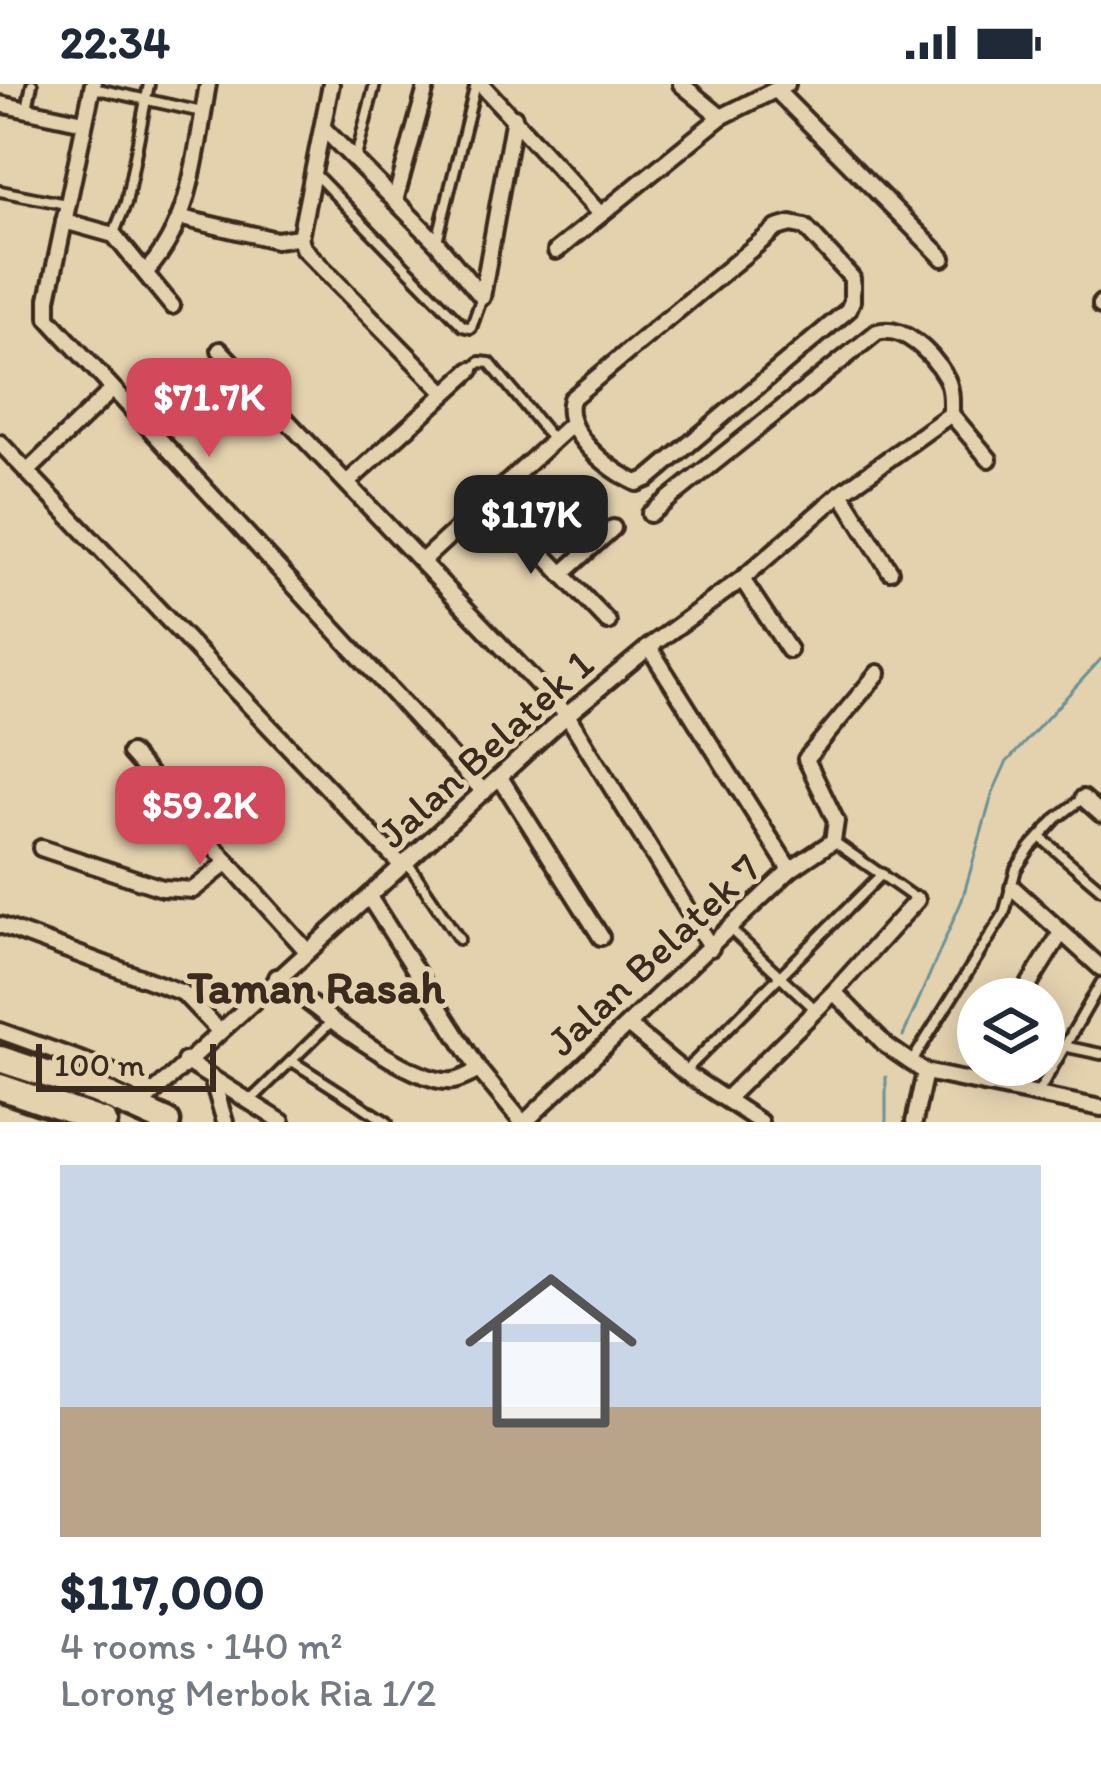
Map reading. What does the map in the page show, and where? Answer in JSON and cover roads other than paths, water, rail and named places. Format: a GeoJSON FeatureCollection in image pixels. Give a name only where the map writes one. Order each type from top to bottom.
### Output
{"type":"FeatureCollection","features":[{"type":"Feature","properties":{"kind":"highway"},"geometry":{"type":"LineString","coordinates":[[0,1060],[139,1107],[167,1122]]}},
{"type":"Feature","properties":{"kind":"highway"},"geometry":{"type":"LineString","coordinates":[[0,1087],[104,1122]]}},
{"type":"Feature","properties":{"kind":"street"},"geometry":{"type":"LineString","coordinates":[[146,272],[163,254],[182,218],[208,84]]}},
{"type":"Feature","properties":{"kind":"street"},"geometry":{"type":"LineString","coordinates":[[301,243],[331,84]]}},
{"type":"Feature","properties":{"kind":"street"},"geometry":{"type":"LineString","coordinates":[[395,201],[427,84]]}},
{"type":"Feature","properties":{"kind":"street"},"geometry":{"type":"LineString","coordinates":[[681,84],[721,117]]}},
{"type":"Feature","properties":{"kind":"street"},"geometry":{"type":"LineString","coordinates":[[92,86],[47,318],[484,792]]}},
{"type":"Feature","properties":{"kind":"street"},"geometry":{"type":"LineString","coordinates":[[486,86],[544,157],[600,214]]}},
{"type":"Feature","properties":{"kind":"street"},"geometry":{"type":"LineString","coordinates":[[556,251],[721,117],[782,87],[943,258]]}},
{"type":"Feature","properties":{"kind":"street"},"geometry":{"type":"LineString","coordinates":[[0,104],[84,122]]}},
{"type":"Feature","properties":{"kind":"street"},"geometry":{"type":"LineString","coordinates":[[482,298],[514,117]]}},
{"type":"Feature","properties":{"kind":"street"},"geometry":{"type":"LineString","coordinates":[[323,128],[436,243],[482,298]]}},
{"type":"Feature","properties":{"kind":"street"},"geometry":{"type":"LineString","coordinates":[[182,218],[301,243],[445,393]]}},
{"type":"Feature","properties":{"kind":"street"},"geometry":{"type":"LineString","coordinates":[[64,221],[114,235],[172,306]]}},
{"type":"Feature","properties":{"kind":"street"},"geometry":{"type":"LineString","coordinates":[[805,227],[852,278],[852,301],[843,317],[650,478],[637,483],[622,476],[570,424],[572,399],[777,228],[805,227]]}},
{"type":"Feature","properties":{"kind":"street"},"geometry":{"type":"LineString","coordinates":[[650,514],[877,332],[891,328],[904,332],[945,376],[951,414],[989,458]]}},
{"type":"Feature","properties":{"kind":"street"},"geometry":{"type":"LineString","coordinates":[[220,350],[567,716],[711,948]]}},
{"type":"Feature","properties":{"kind":"street"},"geometry":{"type":"LineString","coordinates":[[348,482],[471,370]]}},
{"type":"Feature","properties":{"kind":"street"},"geometry":{"type":"LineString","coordinates":[[27,472],[111,391]]}},
{"type":"Feature","properties":{"kind":"street","name":"Jalan Belatek 1"},"geometry":{"type":"LineString","coordinates":[[139,1107],[567,716],[649,647],[742,579],[841,493],[951,414]]}},
{"type":"Feature","properties":{"kind":"street"},"geometry":{"type":"LineString","coordinates":[[422,561],[570,424]]}},
{"type":"Feature","properties":{"kind":"street"},"geometry":{"type":"LineString","coordinates":[[2,451],[404,863]]}},
{"type":"Feature","properties":{"kind":"street"},"geometry":{"type":"LineString","coordinates":[[841,493],[890,571]]}},
{"type":"Feature","properties":{"kind":"street"},"geometry":{"type":"LineString","coordinates":[[490,498],[608,622]]}},
{"type":"Feature","properties":{"kind":"street"},"geometry":{"type":"LineString","coordinates":[[562,574],[614,527]]}},
{"type":"Feature","properties":{"kind":"street"},"geometry":{"type":"LineString","coordinates":[[742,579],[789,650]]}},
{"type":"Feature","properties":{"kind":"street"},"geometry":{"type":"LineString","coordinates":[[649,647],[790,870]]}},
{"type":"Feature","properties":{"kind":"street"},"geometry":{"type":"LineString","coordinates":[[833,842],[836,821],[806,760],[878,673]]}},
{"type":"Feature","properties":{"kind":"street"},"geometry":{"type":"LineString","coordinates":[[130,753],[307,951]]}},
{"type":"Feature","properties":{"kind":"street"},"geometry":{"type":"LineString","coordinates":[[501,779],[602,938]]}},
{"type":"Feature","properties":{"kind":"street"},"geometry":{"type":"LineString","coordinates":[[1083,798],[1101,814]]}},
{"type":"Feature","properties":{"kind":"street","name":"Jalan Belatek 7"},"geometry":{"type":"LineString","coordinates":[[524,1122],[790,870],[833,842]]}},
{"type":"Feature","properties":{"kind":"street"},"geometry":{"type":"LineString","coordinates":[[41,848],[162,888],[193,890],[228,862]]}},
{"type":"Feature","properties":{"kind":"street"},"geometry":{"type":"LineString","coordinates":[[1013,888],[1101,968]]}},
{"type":"Feature","properties":{"kind":"street"},"geometry":{"type":"LineString","coordinates":[[369,897],[479,1070],[524,1122]]}},
{"type":"Feature","properties":{"kind":"street"},"geometry":{"type":"LineString","coordinates":[[727,1098],[834,992],[917,900]]}},
{"type":"Feature","properties":{"kind":"street"},"geometry":{"type":"LineString","coordinates":[[0,925],[183,993],[219,1031]]}},
{"type":"Feature","properties":{"kind":"street"},"geometry":{"type":"LineString","coordinates":[[1033,978],[1060,933]]}},
{"type":"Feature","properties":{"kind":"street"},"geometry":{"type":"LineString","coordinates":[[277,977],[331,1022],[429,1078],[454,1081],[479,1070]]}},
{"type":"Feature","properties":{"kind":"street"},"geometry":{"type":"LineString","coordinates":[[834,992],[887,1046],[918,1068],[957,1071]]}},
{"type":"Feature","properties":{"kind":"street"},"geometry":{"type":"LineString","coordinates":[[629,1026],[684,1072],[760,1122]]}},
{"type":"Feature","properties":{"kind":"street"},"geometry":{"type":"LineString","coordinates":[[0,1031],[103,1068],[139,1107]]}},
{"type":"Feature","properties":{"kind":"street"},"geometry":{"type":"LineString","coordinates":[[185,1061],[282,1122]]}},
{"type":"Feature","properties":{"kind":"street"},"geometry":{"type":"LineString","coordinates":[[914,1122],[918,1068]]}},
{"type":"Feature","properties":{"kind":"street"},"geometry":{"type":"LineString","coordinates":[[212,1078],[225,1122]]}},
{"type":"Feature","properties":{"kind":"street"},"geometry":{"type":"LineString","coordinates":[[1013,1086],[1101,1108]]}},
{"type":"Feature","properties":{"kind":"lane"},"geometry":{"type":"LineString","coordinates":[[27,110],[32,84]]}},
{"type":"Feature","properties":{"kind":"lane"},"geometry":{"type":"LineString","coordinates":[[114,235],[126,202],[149,84]]}},
{"type":"Feature","properties":{"kind":"lane"},"geometry":{"type":"LineString","coordinates":[[355,158],[375,84]]}},
{"type":"Feature","properties":{"kind":"lane"},"geometry":{"type":"LineString","coordinates":[[92,86],[203,112]]}},
{"type":"Feature","properties":{"kind":"lane"},"geometry":{"type":"LineString","coordinates":[[436,243],[486,86]]}},
{"type":"Feature","properties":{"kind":"lane"},"geometry":{"type":"LineString","coordinates":[[314,173],[463,326],[471,328],[476,323],[482,298]]}},
{"type":"Feature","properties":{"kind":"lane"},"geometry":{"type":"LineString","coordinates":[[0,191],[67,204]]}},
{"type":"Feature","properties":{"kind":"lane"},"geometry":{"type":"LineString","coordinates":[[471,370],[480,362],[490,363],[553,441]]}},
{"type":"Feature","properties":{"kind":"lane"},"geometry":{"type":"LineString","coordinates":[[918,1068],[1004,914],[1016,869],[1057,818],[1083,798]]}},
{"type":"Feature","properties":{"kind":"lane"},"geometry":{"type":"LineString","coordinates":[[1040,837],[1101,889]]}},
{"type":"Feature","properties":{"kind":"lane"},"geometry":{"type":"LineString","coordinates":[[833,842],[917,900]]}},
{"type":"Feature","properties":{"kind":"lane"},"geometry":{"type":"LineString","coordinates":[[404,863],[459,938]]}},
{"type":"Feature","properties":{"kind":"lane"},"geometry":{"type":"LineString","coordinates":[[684,1072],[882,874]]}},
{"type":"Feature","properties":{"kind":"lane"},"geometry":{"type":"LineString","coordinates":[[730,929],[814,1008]]}},
{"type":"Feature","properties":{"kind":"lane"},"geometry":{"type":"LineString","coordinates":[[1065,1043],[1101,982]]}},
{"type":"Feature","properties":{"kind":"lane"},"geometry":{"type":"LineString","coordinates":[[250,1101],[331,1022]]}},
{"type":"Feature","properties":{"kind":"lane"},"geometry":{"type":"LineString","coordinates":[[1065,1046],[1101,1054]]}},
{"type":"Feature","properties":{"kind":"lane"},"geometry":{"type":"LineString","coordinates":[[292,1061],[387,1122]]}},
{"type":"Feature","properties":{"kind":"lane"},"geometry":{"type":"LineString","coordinates":[[1037,1095],[1042,1086]]}},
{"type":"Feature","properties":{"kind":"waterway"},"geometry":{"type":"LineString","coordinates":[[903,1036],[962,900],[1006,763],[1101,659]]}},
{"type":"Feature","properties":{"kind":"waterway"},"geometry":{"type":"LineString","coordinates":[[886,1077],[886,1122]]}},
{"type":"Feature","properties":{"kind":"district","name":"Taman Rasah"},"geometry":{"type":"Point","coordinates":[316,987]}}]}
